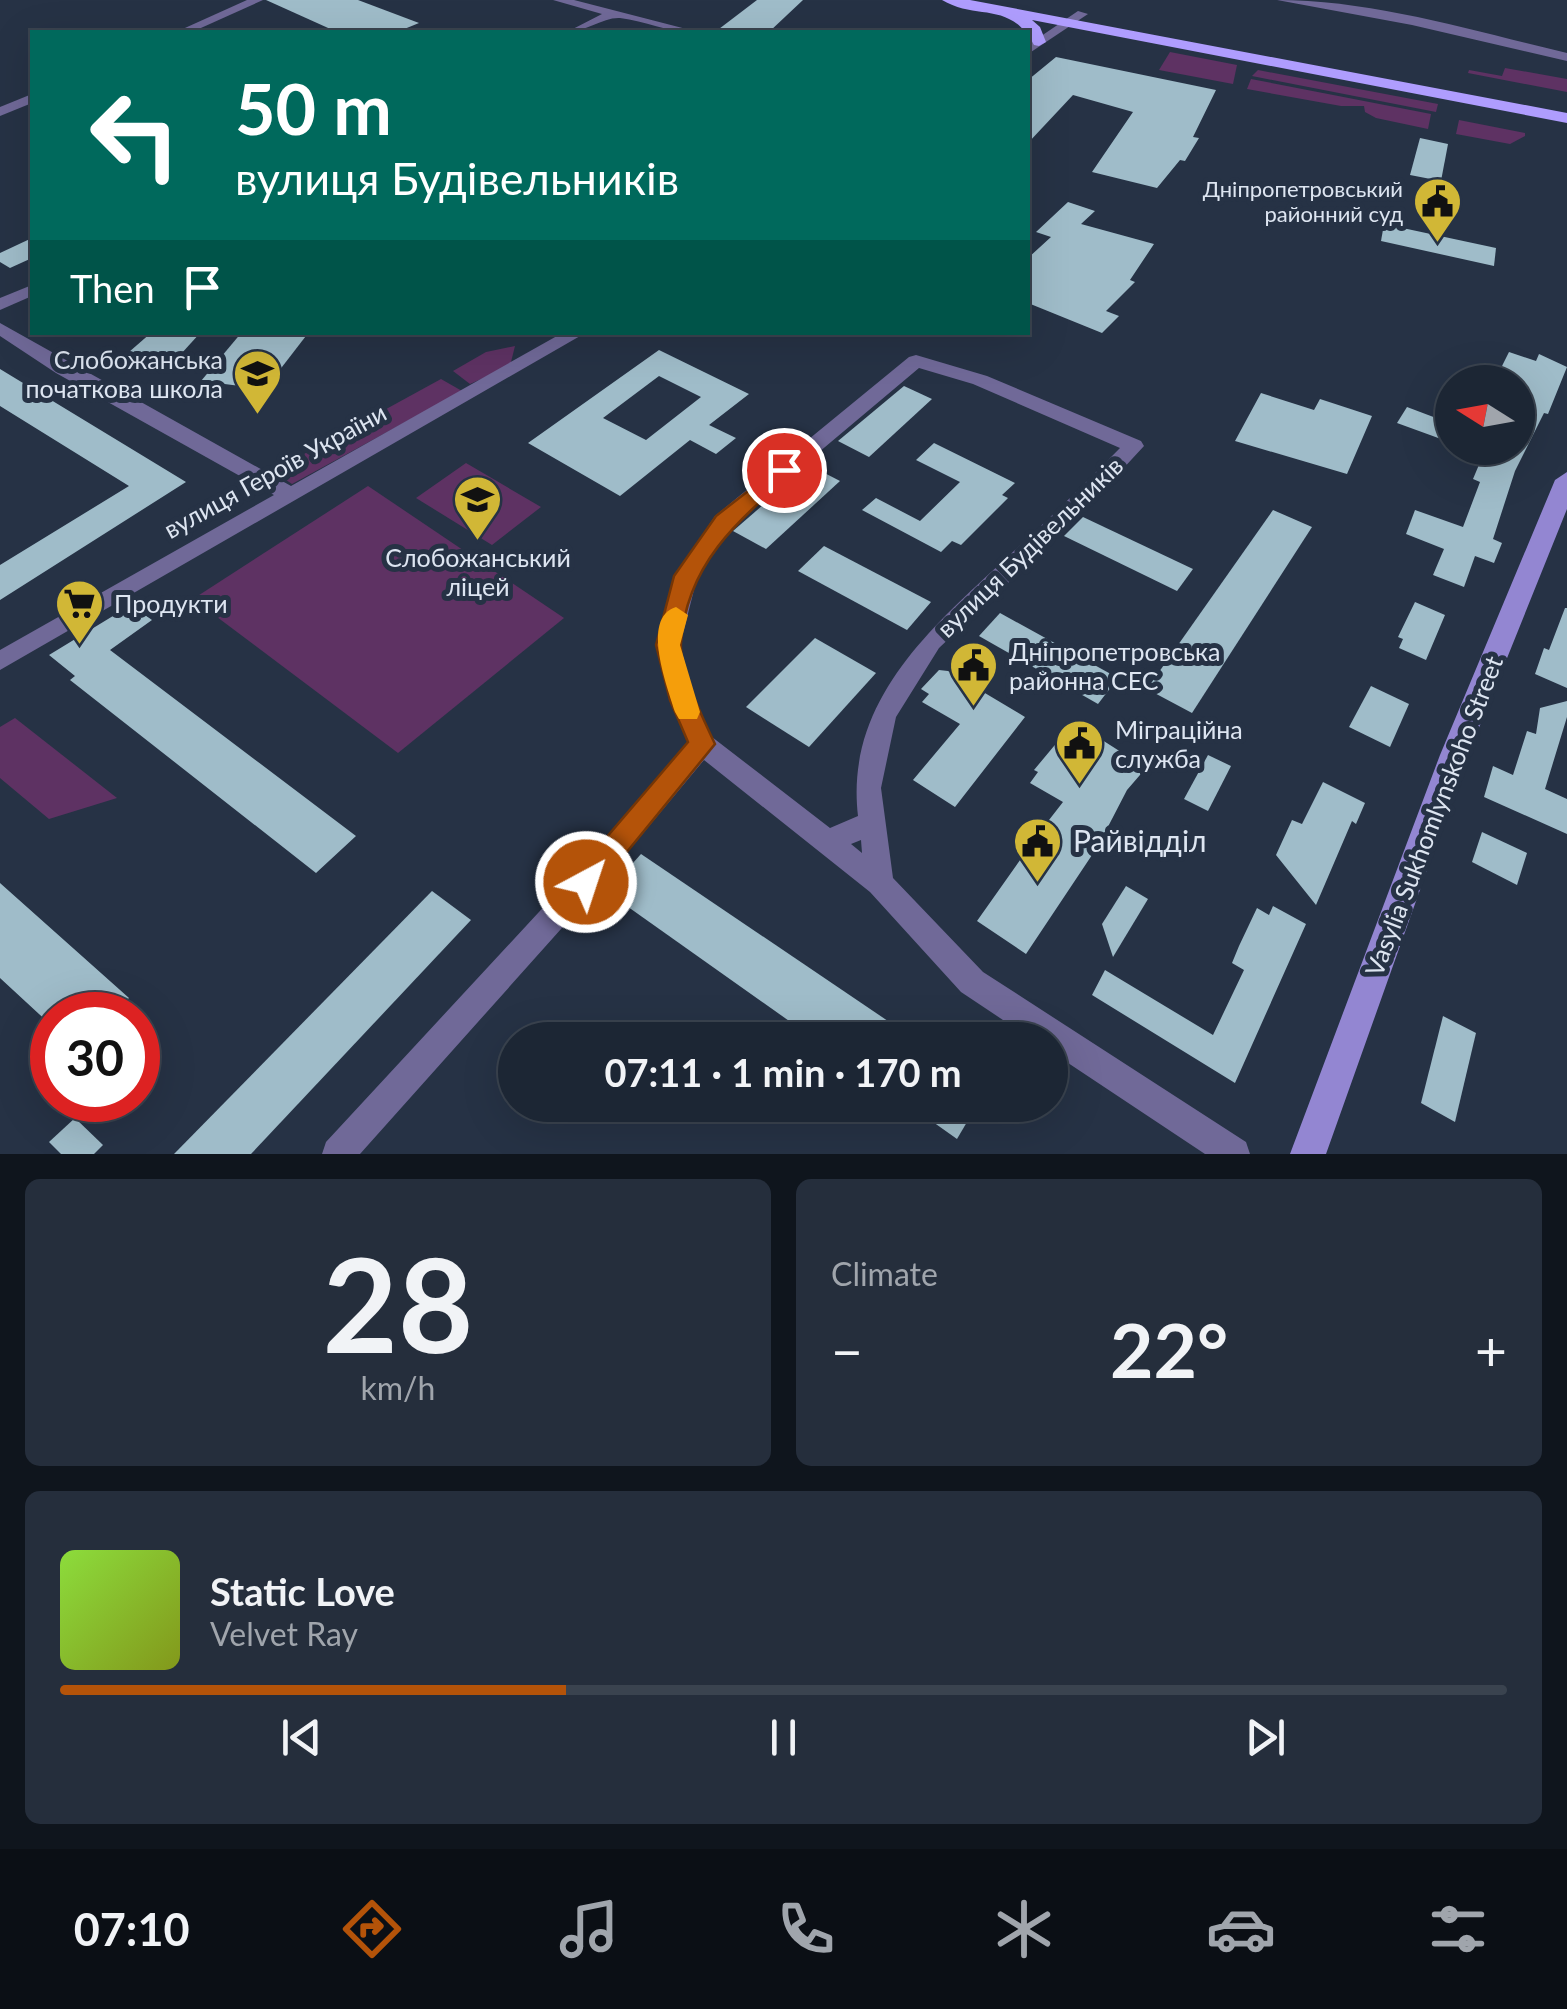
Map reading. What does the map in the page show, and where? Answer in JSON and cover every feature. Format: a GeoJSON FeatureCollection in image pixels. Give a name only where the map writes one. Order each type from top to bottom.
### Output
{"type":"FeatureCollection","features":[{"type":"Feature","properties":{"kind":"main road"},"geometry":{"type":"LineString","coordinates":[[950,0],[1074,12],[1567,105]]}},
{"type":"Feature","properties":{"kind":"main road"},"geometry":{"type":"LineString","coordinates":[[1010,6],[1033,27],[1033,46]]}},
{"type":"Feature","properties":{"kind":"main road"},"geometry":{"type":"LineString","coordinates":[[1074,12],[1567,118]]}},
{"type":"Feature","properties":{"kind":"main road","name":"Vasylia Sukhomlynskoho Street"},"geometry":{"type":"LineString","coordinates":[[1308,1154],[1454,755],[1567,480]]}},
{"type":"Feature","properties":{"kind":"street"},"geometry":{"type":"LineString","coordinates":[[187,30],[257,0]]}},
{"type":"Feature","properties":{"kind":"street"},"geometry":{"type":"LineString","coordinates":[[559,0],[683,30]]}},
{"type":"Feature","properties":{"kind":"street"},"geometry":{"type":"LineString","coordinates":[[1284,0],[1412,21],[1567,57]]}},
{"type":"Feature","properties":{"kind":"street"},"geometry":{"type":"LineString","coordinates":[[1033,46],[1074,12]]}},
{"type":"Feature","properties":{"kind":"street"},"geometry":{"type":"LineString","coordinates":[[577,30],[613,14]]}},
{"type":"Feature","properties":{"kind":"street"},"geometry":{"type":"LineString","coordinates":[[0,112],[30,99]]}},
{"type":"Feature","properties":{"kind":"street"},"geometry":{"type":"LineString","coordinates":[[0,328],[63,370],[288,494]]}},
{"type":"Feature","properties":{"kind":"street","name":"вулиця Героїв України"},"geometry":{"type":"LineString","coordinates":[[0,660],[573,335]]}},
{"type":"Feature","properties":{"kind":"street","name":"вулиця Будівельників"},"geometry":{"type":"LineString","coordinates":[[880,883],[868,788],[884,715],[931,642],[1134,446],[935,364],[916,361],[724,521],[686,576],[668,645],[682,700],[702,744],[880,883],[972,982],[1234,1154]]}},
{"type":"Feature","properties":{"kind":"street"},"geometry":{"type":"LineString","coordinates":[[338,1154],[555,911],[586,882],[702,744]]}},
{"type":"Feature","properties":{"kind":"street"},"geometry":{"type":"LineString","coordinates":[[828,842],[872,822]]}},
{"type":"Feature","properties":{"kind":"shaded area"},"geometry":{"type":"Polygon","coordinates":[[[1170,52],[1237,65],[1233,84],[1159,70],[1170,52]]]}},
{"type":"Feature","properties":{"kind":"shaded area"},"geometry":{"type":"Polygon","coordinates":[[[1505,68],[1567,79],[1567,92],[1468,73],[1469,70],[1502,76],[1505,68]]]}},
{"type":"Feature","properties":{"kind":"shaded area"},"geometry":{"type":"Polygon","coordinates":[[[1258,70],[1438,104],[1436,112],[1252,76],[1258,70]]]}},
{"type":"Feature","properties":{"kind":"shaded area"},"geometry":{"type":"Polygon","coordinates":[[[1251,79],[1431,114],[1428,129],[1376,118],[1365,112],[1364,106],[1341,106],[1247,89],[1251,79]]]}},
{"type":"Feature","properties":{"kind":"shaded area"},"geometry":{"type":"Polygon","coordinates":[[[1459,120],[1525,136],[1510,144],[1456,134],[1459,120]]]}},
{"type":"Feature","properties":{"kind":"shaded area"},"geometry":{"type":"Polygon","coordinates":[[[515,346],[510,366],[470,384],[453,371],[486,352],[515,346]]]}},
{"type":"Feature","properties":{"kind":"shaded area"},"geometry":{"type":"Polygon","coordinates":[[[441,379],[462,391],[292,484],[273,471],[441,379]]]}},
{"type":"Feature","properties":{"kind":"shaded area"},"geometry":{"type":"Polygon","coordinates":[[[466,463],[541,507],[492,545],[416,498],[466,463]]]}},
{"type":"Feature","properties":{"kind":"shaded area"},"geometry":{"type":"Polygon","coordinates":[[[368,486],[564,618],[398,753],[193,599],[368,486]]]}},
{"type":"Feature","properties":{"kind":"shaded area"},"geometry":{"type":"Polygon","coordinates":[[[15,718],[117,798],[49,819],[0,778],[0,727],[15,718]]]}},
{"type":"Feature","properties":{"kind":"building"},"geometry":{"type":"Polygon","coordinates":[[[266,0],[358,0],[419,23],[402,30],[333,30],[266,0]]]}},
{"type":"Feature","properties":{"kind":"building"},"geometry":{"type":"Polygon","coordinates":[[[757,0],[803,0],[771,30],[718,30],[757,0]]]}},
{"type":"Feature","properties":{"kind":"building"},"geometry":{"type":"Polygon","coordinates":[[[1056,57],[1216,90],[1193,137],[1199,138],[1185,161],[1180,160],[1157,188],[1092,172],[1133,112],[1073,95],[1030,141],[1030,78],[1056,57]]]}},
{"type":"Feature","properties":{"kind":"building"},"geometry":{"type":"Polygon","coordinates":[[[1420,138],[1448,144],[1441,181],[1410,175],[1420,138]]]}},
{"type":"Feature","properties":{"kind":"building"},"geometry":{"type":"Polygon","coordinates":[[[1068,202],[1095,211],[1081,224],[1154,244],[1130,280],[1135,282],[1106,311],[1119,316],[1102,333],[1030,304],[1030,256],[1051,237],[1036,232],[1068,202]]]}},
{"type":"Feature","properties":{"kind":"building","name":"Дніпропетровський районний суд"},"geometry":{"type":"Polygon","coordinates":[[[1384,224],[1496,248],[1494,266],[1381,241],[1384,224]]]}},
{"type":"Feature","properties":{"kind":"building"},"geometry":{"type":"Polygon","coordinates":[[[30,239],[30,259],[10,268],[0,262],[0,253],[30,239]]]}},
{"type":"Feature","properties":{"kind":"building"},"geometry":{"type":"Polygon","coordinates":[[[149,335],[198,335],[171,365],[121,359],[149,335]]]}},
{"type":"Feature","properties":{"kind":"building"},"geometry":{"type":"Polygon","coordinates":[[[239,335],[307,335],[265,389],[201,381],[239,335]]]}},
{"type":"Feature","properties":{"kind":"building"},"geometry":{"type":"Polygon","coordinates":[[[659,350],[749,394],[709,425],[736,438],[716,454],[690,440],[620,496],[528,443],[659,350]],[[659,376],[603,418],[646,440],[701,397],[659,376]]]}},
{"type":"Feature","properties":{"kind":"building"},"geometry":{"type":"Polygon","coordinates":[[[1509,352],[1536,361],[1539,354],[1567,367],[1548,414],[1544,413],[1535,431],[1535,365],[1502,365],[1509,352]]]}},
{"type":"Feature","properties":{"kind":"building"},"geometry":{"type":"Polygon","coordinates":[[[0,369],[186,482],[0,600],[0,565],[129,486],[0,406],[0,369]]]}},
{"type":"Feature","properties":{"kind":"building"},"geometry":{"type":"Polygon","coordinates":[[[904,386],[932,399],[869,457],[838,441],[904,386]]]}},
{"type":"Feature","properties":{"kind":"building"},"geometry":{"type":"Polygon","coordinates":[[[1261,393],[1314,410],[1320,399],[1372,416],[1347,474],[1235,441],[1261,393]]]}},
{"type":"Feature","properties":{"kind":"building"},"geometry":{"type":"Polygon","coordinates":[[[1407,407],[1435,418],[1435,437],[1397,423],[1407,407]]]}},
{"type":"Feature","properties":{"kind":"building"},"geometry":{"type":"Polygon","coordinates":[[[934,443],[1015,483],[1002,495],[1008,498],[961,545],[952,541],[941,552],[862,510],[876,498],[920,521],[960,482],[916,460],[934,443]]]}},
{"type":"Feature","properties":{"kind":"building"},"geometry":{"type":"Polygon","coordinates":[[[809,465],[840,481],[766,549],[733,531],[809,465]]]}},
{"type":"Feature","properties":{"kind":"building"},"geometry":{"type":"Polygon","coordinates":[[[1479,465],[1518,465],[1493,539],[1502,543],[1494,563],[1475,556],[1464,587],[1433,575],[1444,549],[1406,534],[1415,510],[1463,527],[1480,482],[1473,479],[1479,465]]]}},
{"type":"Feature","properties":{"kind":"building"},"geometry":{"type":"Polygon","coordinates":[[[1273,510],[1312,527],[1192,713],[1147,689],[1273,510]]]}},
{"type":"Feature","properties":{"kind":"building"},"geometry":{"type":"Polygon","coordinates":[[[1083,517],[1193,569],[1177,591],[1064,536],[1083,517]]]}},
{"type":"Feature","properties":{"kind":"building"},"geometry":{"type":"Polygon","coordinates":[[[824,546],[931,602],[907,630],[798,571],[824,546]]]}},
{"type":"Feature","properties":{"kind":"building"},"geometry":{"type":"Polygon","coordinates":[[[1415,602],[1445,615],[1426,660],[1399,648],[1403,639],[1398,637],[1415,602]]]}},
{"type":"Feature","properties":{"kind":"building"},"geometry":{"type":"Polygon","coordinates":[[[131,605],[152,620],[110,650],[356,836],[316,873],[70,680],[75,676],[49,655],[131,605]]]}},
{"type":"Feature","properties":{"kind":"building"},"geometry":{"type":"Polygon","coordinates":[[[1567,608],[1567,688],[1535,674],[1567,608]]]}},
{"type":"Feature","properties":{"kind":"building"},"geometry":{"type":"Polygon","coordinates":[[[1000,613],[1118,678],[1098,704],[979,636],[1000,613]]]}},
{"type":"Feature","properties":{"kind":"building"},"geometry":{"type":"Polygon","coordinates":[[[815,638],[876,673],[809,747],[746,707],[815,638]]]}},
{"type":"Feature","properties":{"kind":"building"},"geometry":{"type":"Polygon","coordinates":[[[939,670],[948,671],[1025,717],[955,807],[913,780],[960,724],[922,702],[929,694],[921,689],[939,670]]]}},
{"type":"Feature","properties":{"kind":"building"},"geometry":{"type":"Polygon","coordinates":[[[1371,686],[1409,704],[1390,747],[1349,727],[1371,686]]]}},
{"type":"Feature","properties":{"kind":"building"},"geometry":{"type":"Polygon","coordinates":[[[1567,701],[1567,717],[1545,789],[1567,799],[1567,834],[1484,797],[1493,766],[1513,775],[1527,731],[1536,734],[1540,708],[1567,701]]]}},
{"type":"Feature","properties":{"kind":"building"},"geometry":{"type":"Polygon","coordinates":[[[1074,722],[1146,768],[1127,790],[1098,846],[1026,954],[977,921],[1030,846],[1017,838],[1030,821],[1042,829],[1063,802],[1030,783],[1038,772],[1034,770],[1074,722]]]}},
{"type":"Feature","properties":{"kind":"building"},"geometry":{"type":"Polygon","coordinates":[[[1208,755],[1231,766],[1208,811],[1184,799],[1208,755]]]}},
{"type":"Feature","properties":{"kind":"building"},"geometry":{"type":"Polygon","coordinates":[[[1323,782],[1365,803],[1356,824],[1352,821],[1316,905],[1276,855],[1292,820],[1302,824],[1323,782]]]}},
{"type":"Feature","properties":{"kind":"building"},"geometry":{"type":"Polygon","coordinates":[[[1482,832],[1527,853],[1517,885],[1472,862],[1482,832]]]}},
{"type":"Feature","properties":{"kind":"building"},"geometry":{"type":"Polygon","coordinates":[[[641,854],[889,1022],[791,1022],[607,892],[641,854]]]}},
{"type":"Feature","properties":{"kind":"building"},"geometry":{"type":"Polygon","coordinates":[[[0,883],[122,992],[30,992],[30,1006],[0,978],[0,883]]]}},
{"type":"Feature","properties":{"kind":"building"},"geometry":{"type":"Polygon","coordinates":[[[1126,886],[1148,899],[1113,957],[1102,924],[1126,886]]]}},
{"type":"Feature","properties":{"kind":"building"},"geometry":{"type":"Polygon","coordinates":[[[432,891],[471,920],[251,1154],[174,1154],[432,891]]]}},
{"type":"Feature","properties":{"kind":"building"},"geometry":{"type":"Polygon","coordinates":[[[1273,906],[1306,924],[1235,1083],[1092,995],[1105,970],[1213,1035],[1244,970],[1232,963],[1239,946],[1257,908],[1269,915],[1273,906]]]}},
{"type":"Feature","properties":{"kind":"building"},"geometry":{"type":"Polygon","coordinates":[[[1443,1016],[1476,1033],[1455,1122],[1421,1103],[1443,1016]]]}},
{"type":"Feature","properties":{"kind":"building"},"geometry":{"type":"Polygon","coordinates":[[[71,1122],[79,1122],[103,1145],[94,1154],[61,1154],[49,1142],[71,1122]]]}},
{"type":"Feature","properties":{"kind":"building"},"geometry":{"type":"Polygon","coordinates":[[[933,1122],[967,1122],[957,1139],[933,1122]]]}},
{"type":"Feature","properties":{"kind":"slow traffic"},"geometry":{"type":"LineString","coordinates":[[676,615],[668,645],[688,712]]}},
{"type":"Feature","properties":{"kind":"place","name":"Дніпропетровський районний суд"},"geometry":{"type":"Point","coordinates":[1438,244]}},
{"type":"Feature","properties":{"kind":"place","name":"Cлобожанська початкова школа"},"geometry":{"type":"Point","coordinates":[258,416]}},
{"type":"Feature","properties":{"kind":"place","name":"Слобожанський ліцей"},"geometry":{"type":"Point","coordinates":[478,542]}},
{"type":"Feature","properties":{"kind":"place","name":"Продукти"},"geometry":{"type":"Point","coordinates":[79,646]}},
{"type":"Feature","properties":{"kind":"place","name":"Дніпропетровська районна СЕС"},"geometry":{"type":"Point","coordinates":[974,708]}},
{"type":"Feature","properties":{"kind":"place","name":"Міграційна служба"},"geometry":{"type":"Point","coordinates":[1080,786]}},
{"type":"Feature","properties":{"kind":"place","name":"Райвідділ"},"geometry":{"type":"Point","coordinates":[1038,884]}},
{"type":"Feature","properties":{"kind":"route"},"geometry":{"type":"LineString","coordinates":[[586,882],[702,744],[682,700],[668,645],[686,576],[724,521],[784,470]]}}]}
